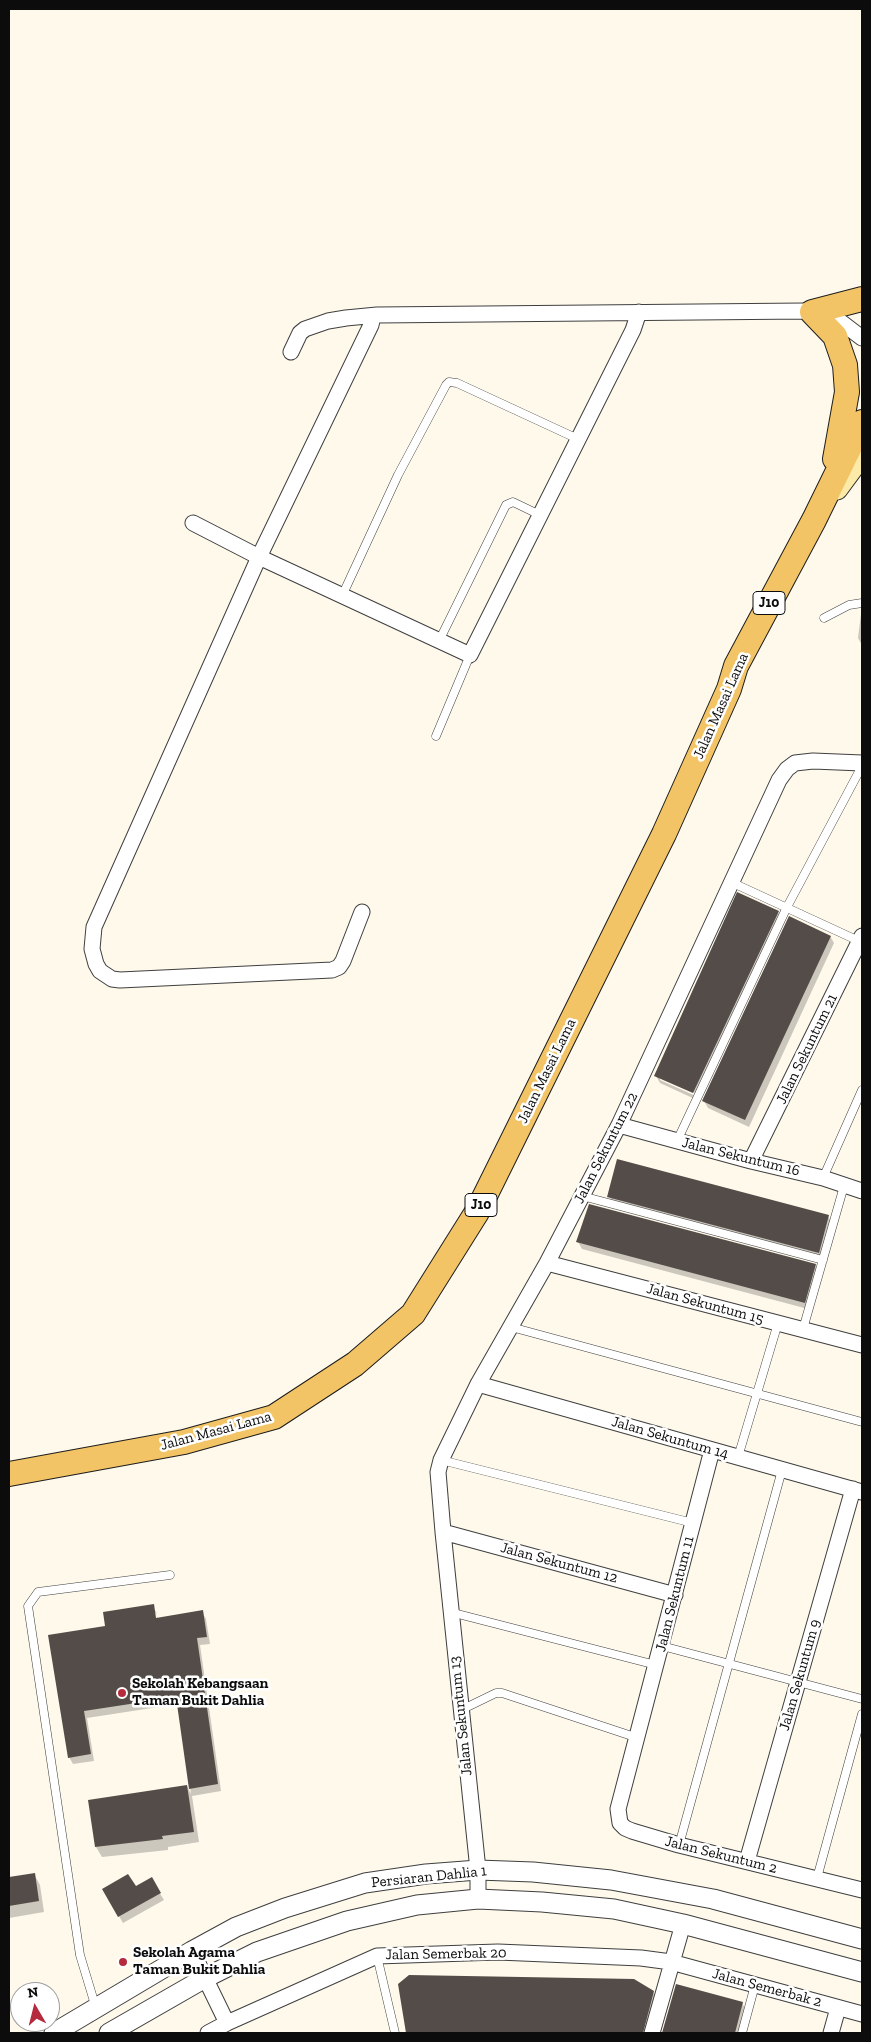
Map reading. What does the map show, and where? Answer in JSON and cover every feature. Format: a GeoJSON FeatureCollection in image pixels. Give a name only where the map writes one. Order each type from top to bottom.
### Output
{"type":"FeatureCollection","features":[{"type":"Feature","properties":{"kind":"main road"},"geometry":{"type":"LineString","coordinates":[[830,488],[847,392],[847,378],[845,365],[835,336],[812,312],[862,299]]}},
{"type":"Feature","properties":{"kind":"main road","name":"Jalan Masai Lama"},"geometry":{"type":"LineString","coordinates":[[9,1474],[184,1442],[274,1416],[355,1364],[413,1314],[477,1212],[664,834],[729,689],[736,666],[814,520],[862,422]]}},
{"type":"Feature","properties":{"kind":"main road"},"geometry":{"type":"LineString","coordinates":[[814,520],[862,455]]}},
{"type":"Feature","properties":{"kind":"street"},"geometry":{"type":"LineString","coordinates":[[193,523],[259,557],[470,655],[633,330],[639,312]]}},
{"type":"Feature","properties":{"kind":"street"},"geometry":{"type":"LineString","coordinates":[[291,352],[300,333],[305,329],[328,321],[373,316],[639,312],[812,312],[837,319],[862,338]]}},
{"type":"Feature","properties":{"kind":"street"},"geometry":{"type":"LineString","coordinates":[[362,912],[343,961],[339,967],[332,970],[120,980],[112,979],[100,971],[94,957],[92,938],[94,927],[259,557],[371,325],[373,316]]}},
{"type":"Feature","properties":{"kind":"street","name":"Jalan Sekuntum 22"},"geometry":{"type":"LineString","coordinates":[[443,1532],[438,1472],[441,1460],[478,1384],[547,1263],[619,1125],[733,883],[779,780],[790,765],[801,762],[862,764]]}},
{"type":"Feature","properties":{"kind":"street","name":"Jalan Sekuntum 21"},"geometry":{"type":"LineString","coordinates":[[751,1161],[861,940]]}},
{"type":"Feature","properties":{"kind":"street","name":"Jalan Sekuntum 16"},"geometry":{"type":"LineString","coordinates":[[619,1125],[751,1161],[823,1178],[862,1191]]}},
{"type":"Feature","properties":{"kind":"street","name":"Jalan Sekuntum 15"},"geometry":{"type":"LineString","coordinates":[[547,1263],[862,1345]]}},
{"type":"Feature","properties":{"kind":"street","name":"Jalan Sekuntum 14"},"geometry":{"type":"LineString","coordinates":[[478,1384],[858,1491]]}},
{"type":"Feature","properties":{"kind":"street","name":"Jalan Sekuntum 11"},"geometry":{"type":"LineString","coordinates":[[625,1786],[712,1450]]}},
{"type":"Feature","properties":{"kind":"street","name":"Jalan Sekuntum 9"},"geometry":{"type":"LineString","coordinates":[[747,1861],[798,1682],[858,1491]]}},
{"type":"Feature","properties":{"kind":"street","name":"Jalan Sekuntum 12"},"geometry":{"type":"LineString","coordinates":[[443,1532],[674,1595]]}},
{"type":"Feature","properties":{"kind":"street","name":"Jalan Sekuntum 13"},"geometry":{"type":"LineString","coordinates":[[443,1532],[478,1870],[478,1900]]}},
{"type":"Feature","properties":{"kind":"street","name":"Jalan Sekuntum 2"},"geometry":{"type":"LineString","coordinates":[[625,1786],[618,1816],[620,1823],[625,1828],[679,1845],[862,1890]]}},
{"type":"Feature","properties":{"kind":"street","name":"Persiaran Dahlia 1"},"geometry":{"type":"LineString","coordinates":[[54,2033],[236,1927],[285,1908],[365,1883],[426,1874],[478,1870],[534,1872],[611,1880],[713,1899],[862,1939]]}},
{"type":"Feature","properties":{"kind":"street","name":"Persiaran Dahlia 1"},"geometry":{"type":"LineString","coordinates":[[109,2033],[205,1978],[257,1952],[347,1922],[417,1905],[478,1900],[542,1902],[614,1909],[683,1924],[862,1972]]}},
{"type":"Feature","properties":{"kind":"street"},"geometry":{"type":"LineString","coordinates":[[652,2033],[683,1924]]}},
{"type":"Feature","properties":{"kind":"street"},"geometry":{"type":"LineString","coordinates":[[192,1951],[228,2023]]}},
{"type":"Feature","properties":{"kind":"street","name":"Jalan Semerbak 20"},"geometry":{"type":"LineString","coordinates":[[208,2033],[377,1956],[498,1952],[641,1958],[671,1962]]}},
{"type":"Feature","properties":{"kind":"street","name":"Jalan Semerbak 2"},"geometry":{"type":"LineString","coordinates":[[671,1962],[862,2014]]}},
{"type":"Feature","properties":{"kind":"street"},"geometry":{"type":"LineString","coordinates":[[831,2033],[838,2008]]}},
{"type":"Feature","properties":{"kind":"lane"},"geometry":{"type":"LineString","coordinates":[[342,596],[398,475],[446,384],[449,382],[457,383],[578,439]]}},
{"type":"Feature","properties":{"kind":"lane"},"geometry":{"type":"LineString","coordinates":[[439,641],[506,505],[513,502],[540,516]]}},
{"type":"Feature","properties":{"kind":"lane"},"geometry":{"type":"LineString","coordinates":[[824,618],[849,605],[862,603]]}},
{"type":"Feature","properties":{"kind":"lane"},"geometry":{"type":"LineString","coordinates":[[436,736],[470,655]]}},
{"type":"Feature","properties":{"kind":"lane"},"geometry":{"type":"LineString","coordinates":[[677,1141],[787,907],[862,764]]}},
{"type":"Feature","properties":{"kind":"lane"},"geometry":{"type":"LineString","coordinates":[[733,883],[861,940]]}},
{"type":"Feature","properties":{"kind":"lane"},"geometry":{"type":"LineString","coordinates":[[823,1178],[862,1090]]}},
{"type":"Feature","properties":{"kind":"lane"},"geometry":{"type":"LineString","coordinates":[[803,1330],[844,1186]]}},
{"type":"Feature","properties":{"kind":"lane"},"geometry":{"type":"LineString","coordinates":[[582,1196],[823,1260]]}},
{"type":"Feature","properties":{"kind":"lane"},"geometry":{"type":"LineString","coordinates":[[738,1457],[778,1323]]}},
{"type":"Feature","properties":{"kind":"lane"},"geometry":{"type":"LineString","coordinates":[[512,1327],[862,1422]]}},
{"type":"Feature","properties":{"kind":"lane"},"geometry":{"type":"LineString","coordinates":[[441,1460],[693,1523]]}},
{"type":"Feature","properties":{"kind":"lane"},"geometry":{"type":"LineString","coordinates":[[679,1845],[782,1470]]}},
{"type":"Feature","properties":{"kind":"lane"},"geometry":{"type":"LineString","coordinates":[[96,2008],[80,1955],[28,1606],[38,1592],[170,1575]]}},
{"type":"Feature","properties":{"kind":"lane"},"geometry":{"type":"LineString","coordinates":[[450,1612],[656,1665]]}},
{"type":"Feature","properties":{"kind":"lane"},"geometry":{"type":"LineString","coordinates":[[662,1646],[862,1699]]}},
{"type":"Feature","properties":{"kind":"lane"},"geometry":{"type":"LineString","coordinates":[[461,1710],[499,1693],[638,1738]]}},
{"type":"Feature","properties":{"kind":"lane"},"geometry":{"type":"LineString","coordinates":[[817,1878],[862,1714]]}},
{"type":"Feature","properties":{"kind":"lane"},"geometry":{"type":"LineString","coordinates":[[377,1956],[395,2033]]}},
{"type":"Feature","properties":{"kind":"lane"},"geometry":{"type":"LineString","coordinates":[[742,2033],[756,1985]]}},
{"type":"Feature","properties":{"kind":"building"},"geometry":{"type":"Polygon","coordinates":[[[737,892],[779,911],[693,1093],[654,1076],[737,892]]]}},
{"type":"Feature","properties":{"kind":"building"},"geometry":{"type":"Polygon","coordinates":[[[789,916],[831,936],[745,1120],[702,1101],[789,916]]]}},
{"type":"Feature","properties":{"kind":"building"},"geometry":{"type":"Polygon","coordinates":[[[617,1159],[829,1215],[819,1253],[607,1197],[617,1159]]]}},
{"type":"Feature","properties":{"kind":"building"},"geometry":{"type":"Polygon","coordinates":[[[589,1204],[816,1264],[805,1303],[576,1242],[589,1204]]]}},
{"type":"Feature","properties":{"kind":"building"},"geometry":{"type":"Polygon","coordinates":[[[154,1604],[156,1618],[203,1610],[207,1637],[197,1638],[218,1784],[189,1789],[176,1697],[84,1711],[91,1754],[68,1758],[48,1635],[105,1626],[103,1612],[154,1604]]]}},
{"type":"Feature","properties":{"kind":"building"},"geometry":{"type":"Polygon","coordinates":[[[187,1785],[194,1832],[162,1836],[163,1839],[95,1847],[88,1800],[187,1785]]]}},
{"type":"Feature","properties":{"kind":"building"},"geometry":{"type":"Polygon","coordinates":[[[35,1873],[39,1901],[9,1906],[9,1877],[35,1873]]]}},
{"type":"Feature","properties":{"kind":"building"},"geometry":{"type":"Polygon","coordinates":[[[128,1874],[136,1886],[152,1877],[161,1893],[118,1917],[102,1889],[128,1874]]]}},
{"type":"Feature","properties":{"kind":"building"},"geometry":{"type":"Polygon","coordinates":[[[409,1975],[634,1979],[654,1991],[643,2033],[406,2033],[398,1984],[409,1975]]]}},
{"type":"Feature","properties":{"kind":"building"},"geometry":{"type":"Polygon","coordinates":[[[676,1984],[743,2002],[735,2033],[662,2033],[676,1984]]]}},
{"type":"Feature","properties":{"kind":"place","name":"Sekolah Kebangsaan Taman Bukit Dahlia"},"geometry":{"type":"Point","coordinates":[122,1693]}},
{"type":"Feature","properties":{"kind":"place","name":"Sekolah Agama Taman Bukit Dahlia"},"geometry":{"type":"Point","coordinates":[123,1962]}}]}
